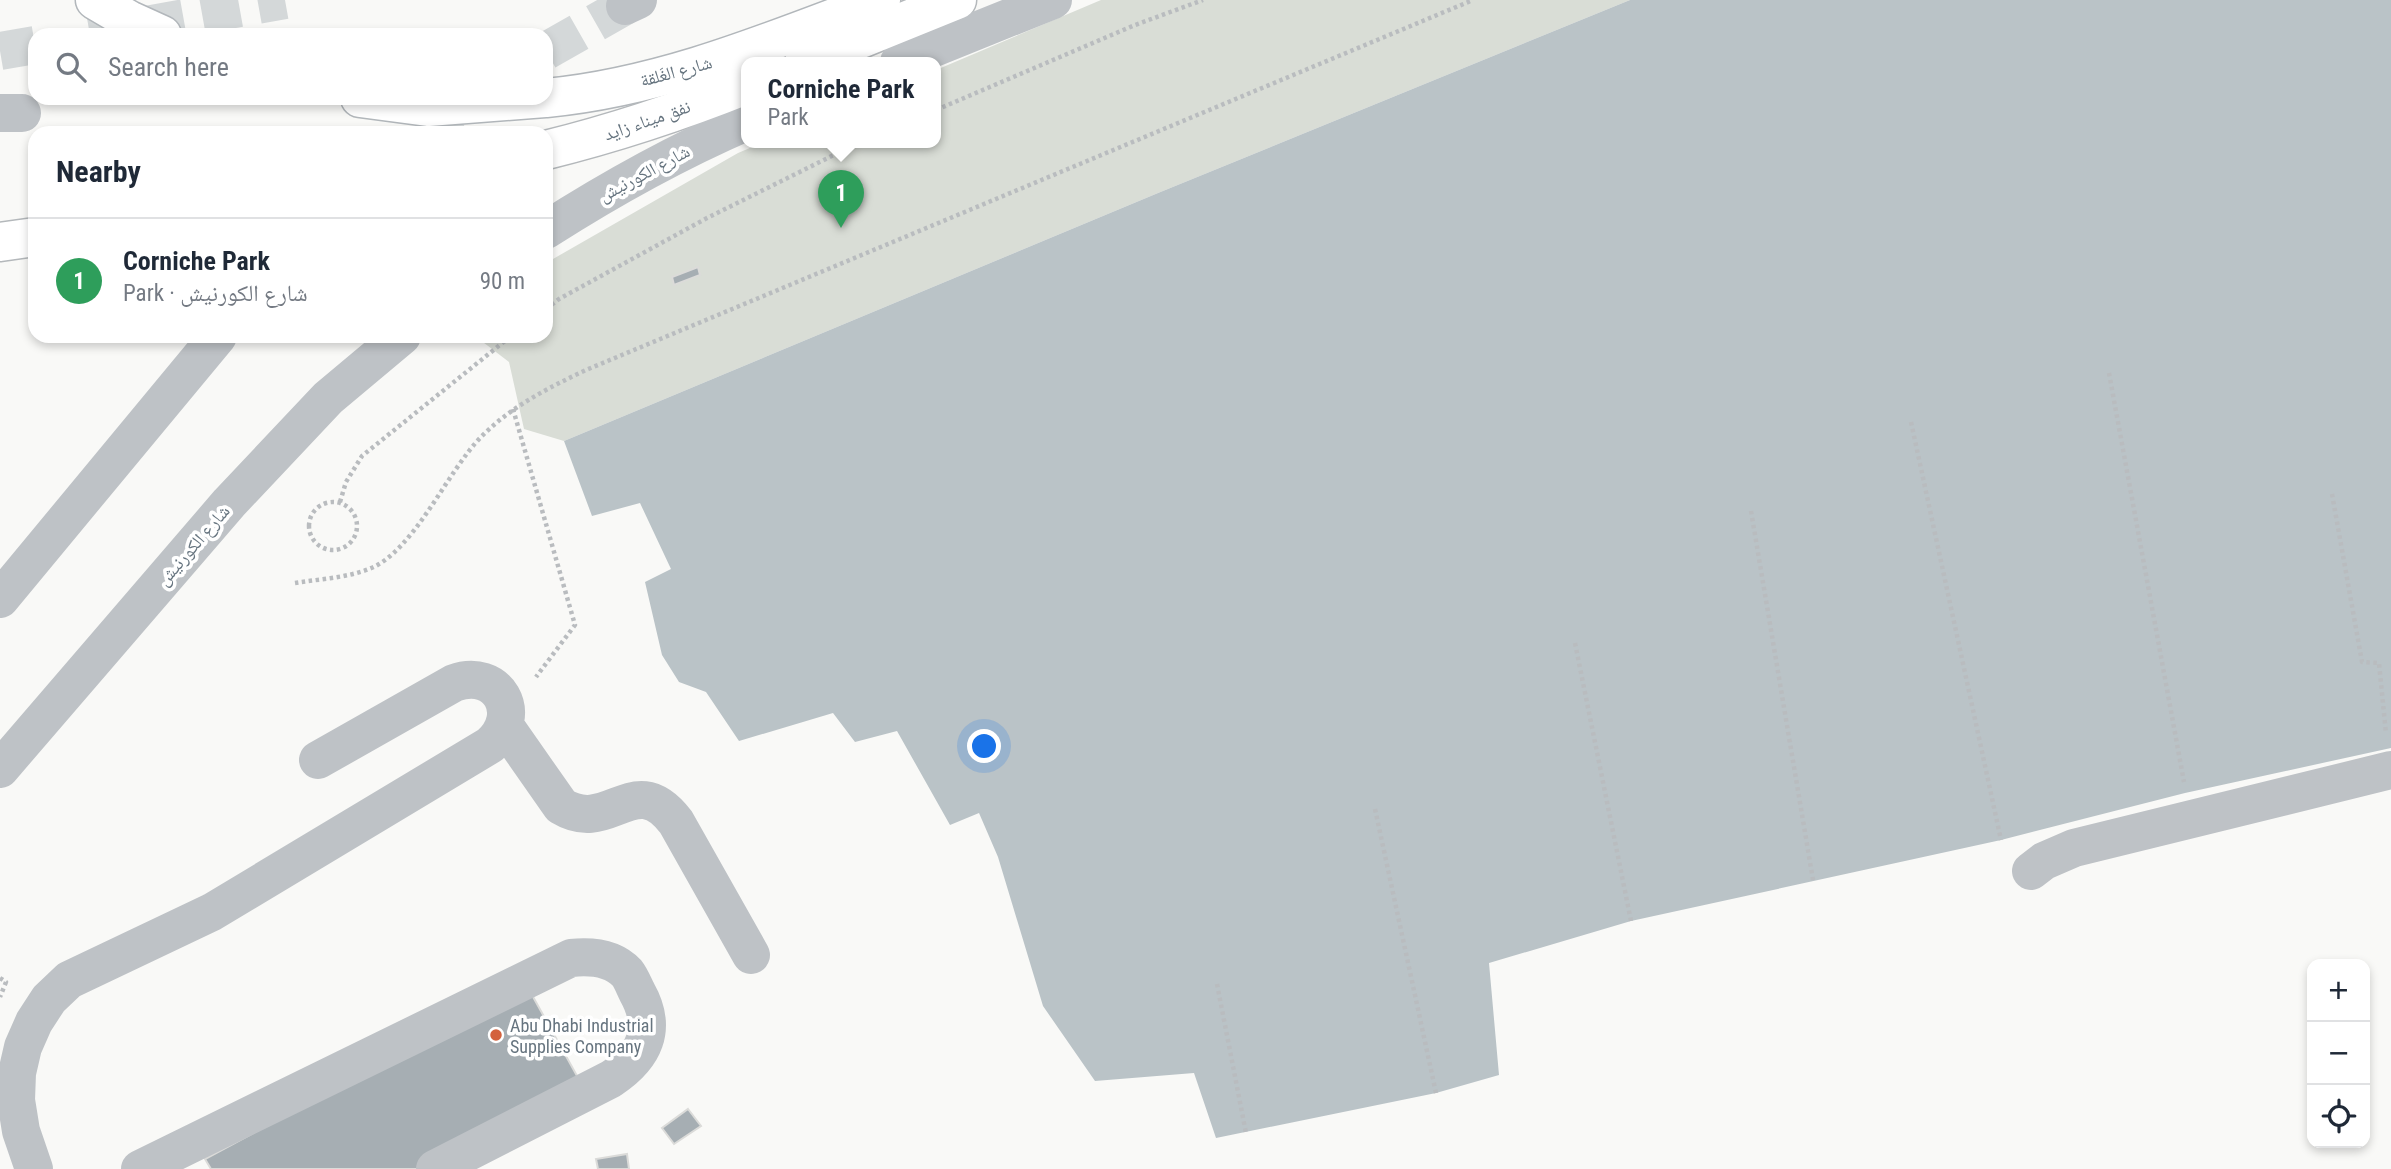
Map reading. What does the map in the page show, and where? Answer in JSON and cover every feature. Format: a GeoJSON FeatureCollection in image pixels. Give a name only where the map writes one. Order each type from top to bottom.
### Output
{"type":"FeatureCollection","features":[{"type":"Feature","properties":{"kind":"main road"},"geometry":{"type":"LineString","coordinates":[[95,0],[147,28]]}},
{"type":"Feature","properties":{"kind":"main road","name":"شارع الغَلقة"},"geometry":{"type":"LineString","coordinates":[[553,97],[673,75],[881,0]]}},
{"type":"Feature","properties":{"kind":"main road"},"geometry":{"type":"LineString","coordinates":[[816,57],[957,0]]}},
{"type":"Feature","properties":{"kind":"main road","name":"نفق ميناء زايد"},"geometry":{"type":"LineString","coordinates":[[553,148],[600,137],[671,114],[741,87]]}},
{"type":"Feature","properties":{"kind":"main road","name":"شارع الغَلقة"},"geometry":{"type":"LineString","coordinates":[[413,105],[454,105]]}},
{"type":"Feature","properties":{"kind":"main road"},"geometry":{"type":"LineString","coordinates":[[0,242],[28,238]]}},
{"type":"Feature","properties":{"kind":"street"},"geometry":{"type":"LineString","coordinates":[[911,57],[1053,0]]}},
{"type":"Feature","properties":{"kind":"street","name":"شارع الكورنيش"},"geometry":{"type":"LineString","coordinates":[[553,226],[666,160],[741,125]]}},
{"type":"Feature","properties":{"kind":"street"},"geometry":{"type":"LineString","coordinates":[[0,599],[212,343]]}},
{"type":"Feature","properties":{"kind":"street","name":"شارع الكورنيش"},"geometry":{"type":"LineString","coordinates":[[0,769],[238,493],[328,398],[394,343]]}},
{"type":"Feature","properties":{"kind":"street"},"geometry":{"type":"LineString","coordinates":[[34,1169],[21,1131],[16,1100],[17,1073],[23,1047],[34,1022],[49,999],[68,980],[212,912],[490,745],[499,737],[506,720],[505,702],[490,684],[466,678],[318,761]]}},
{"type":"Feature","properties":{"kind":"street"},"geometry":{"type":"LineString","coordinates":[[506,720],[561,806],[583,816],[596,815],[633,800],[646,800],[668,811],[751,955]]}},
{"type":"Feature","properties":{"kind":"street"},"geometry":{"type":"LineString","coordinates":[[2031,871],[2044,861],[2074,848],[2388,754]]}},
{"type":"Feature","properties":{"kind":"street"},"geometry":{"type":"LineString","coordinates":[[140,1169],[571,958],[600,959],[627,973],[647,1010],[647,1031],[641,1051],[628,1068],[435,1169]]}},
{"type":"Feature","properties":{"kind":"path"},"geometry":{"type":"LineString","coordinates":[[941,108],[1135,25],[1203,0]]}},
{"type":"Feature","properties":{"kind":"path"},"geometry":{"type":"LineString","coordinates":[[295,583],[371,569],[395,551],[413,531],[459,462],[482,436],[513,409],[546,389],[1473,0]]}},
{"type":"Feature","properties":{"kind":"path"},"geometry":{"type":"LineString","coordinates":[[553,304],[707,218],[848,148]]}},
{"type":"Feature","properties":{"kind":"path"},"geometry":{"type":"LineString","coordinates":[[340,502],[346,482],[362,456],[502,343]]}},
{"type":"Feature","properties":{"kind":"path"},"geometry":{"type":"LineString","coordinates":[[2109,373],[2185,793]]}},
{"type":"Feature","properties":{"kind":"path"},"geometry":{"type":"LineString","coordinates":[[506,720],[575,625],[513,409]]}},
{"type":"Feature","properties":{"kind":"path"},"geometry":{"type":"LineString","coordinates":[[1911,422],[2001,840]]}},
{"type":"Feature","properties":{"kind":"path"},"geometry":{"type":"LineString","coordinates":[[2332,494],[2362,662],[2379,663],[2388,754]]}},
{"type":"Feature","properties":{"kind":"path"},"geometry":{"type":"LineString","coordinates":[[340,502],[355,515],[358,523],[356,536],[344,548],[325,550],[313,541],[309,533],[310,516],[324,503],[340,502]]}},
{"type":"Feature","properties":{"kind":"path"},"geometry":{"type":"LineString","coordinates":[[1751,511],[1813,880]]}},
{"type":"Feature","properties":{"kind":"path"},"geometry":{"type":"LineString","coordinates":[[1575,643],[1632,921]]}},
{"type":"Feature","properties":{"kind":"path"},"geometry":{"type":"LineString","coordinates":[[1375,809],[1436,1093]]}},
{"type":"Feature","properties":{"kind":"path"},"geometry":{"type":"LineString","coordinates":[[0,978],[6,982],[0,996]]}},
{"type":"Feature","properties":{"kind":"path"},"geometry":{"type":"LineString","coordinates":[[1217,984],[1246,1133]]}},
{"type":"Feature","properties":{"kind":"shaded area"},"geometry":{"type":"Polygon","coordinates":[[[1101,0],[1630,0],[564,441],[524,429],[509,362],[484,343],[553,343],[553,259],[750,148],[941,148],[941,68],[1101,0]]]}},
{"type":"Feature","properties":{"kind":"shaded area"},"geometry":{"type":"Polygon","coordinates":[[[1630,0],[2391,0],[2391,748],[2185,793],[2001,840],[1631,921],[1489,963],[1499,1075],[1436,1093],[1216,1138],[1194,1073],[1095,1081],[1043,1006],[998,857],[979,813],[950,825],[897,731],[855,742],[833,713],[739,741],[706,692],[679,682],[662,655],[645,582],[671,569],[640,503],[592,516],[564,441],[1630,0]]]}},
{"type":"Feature","properties":{"kind":"building"},"geometry":{"type":"Polygon","coordinates":[[[698,267],[700,275],[674,285],[672,277],[698,267]]]}},
{"type":"Feature","properties":{"kind":"building","name":"Abu Dhabi Industrial Supplies Company"},"geometry":{"type":"Polygon","coordinates":[[[527,986],[581,1083],[421,1169],[211,1169],[205,1159],[527,986]]]}},
{"type":"Feature","properties":{"kind":"building"},"geometry":{"type":"Polygon","coordinates":[[[688,1109],[701,1126],[674,1144],[662,1128],[688,1109]]]}},
{"type":"Feature","properties":{"kind":"building"},"geometry":{"type":"Polygon","coordinates":[[[627,1154],[629,1169],[598,1169],[596,1159],[627,1154]]]}},
{"type":"Feature","properties":{"kind":"tunnel"},"geometry":{"type":"LineString","coordinates":[[129,28],[285,0]]}},
{"type":"Feature","properties":{"kind":"tunnel"},"geometry":{"type":"LineString","coordinates":[[553,47],[625,6]]}},
{"type":"Feature","properties":{"kind":"tunnel"},"geometry":{"type":"LineString","coordinates":[[0,51],[28,46]]}},
{"type":"Feature","properties":{"kind":"tunnel"},"geometry":{"type":"LineString","coordinates":[[433,126],[463,105]]}},
{"type":"Feature","properties":{"kind":"place","name":"Corniche Park"},"geometry":{"type":"Point","coordinates":[841,228]}},
{"type":"Feature","properties":{"kind":"place","name":"Abu Dhabi Industrial Supplies Company"},"geometry":{"type":"Point","coordinates":[496,1035]}}]}
